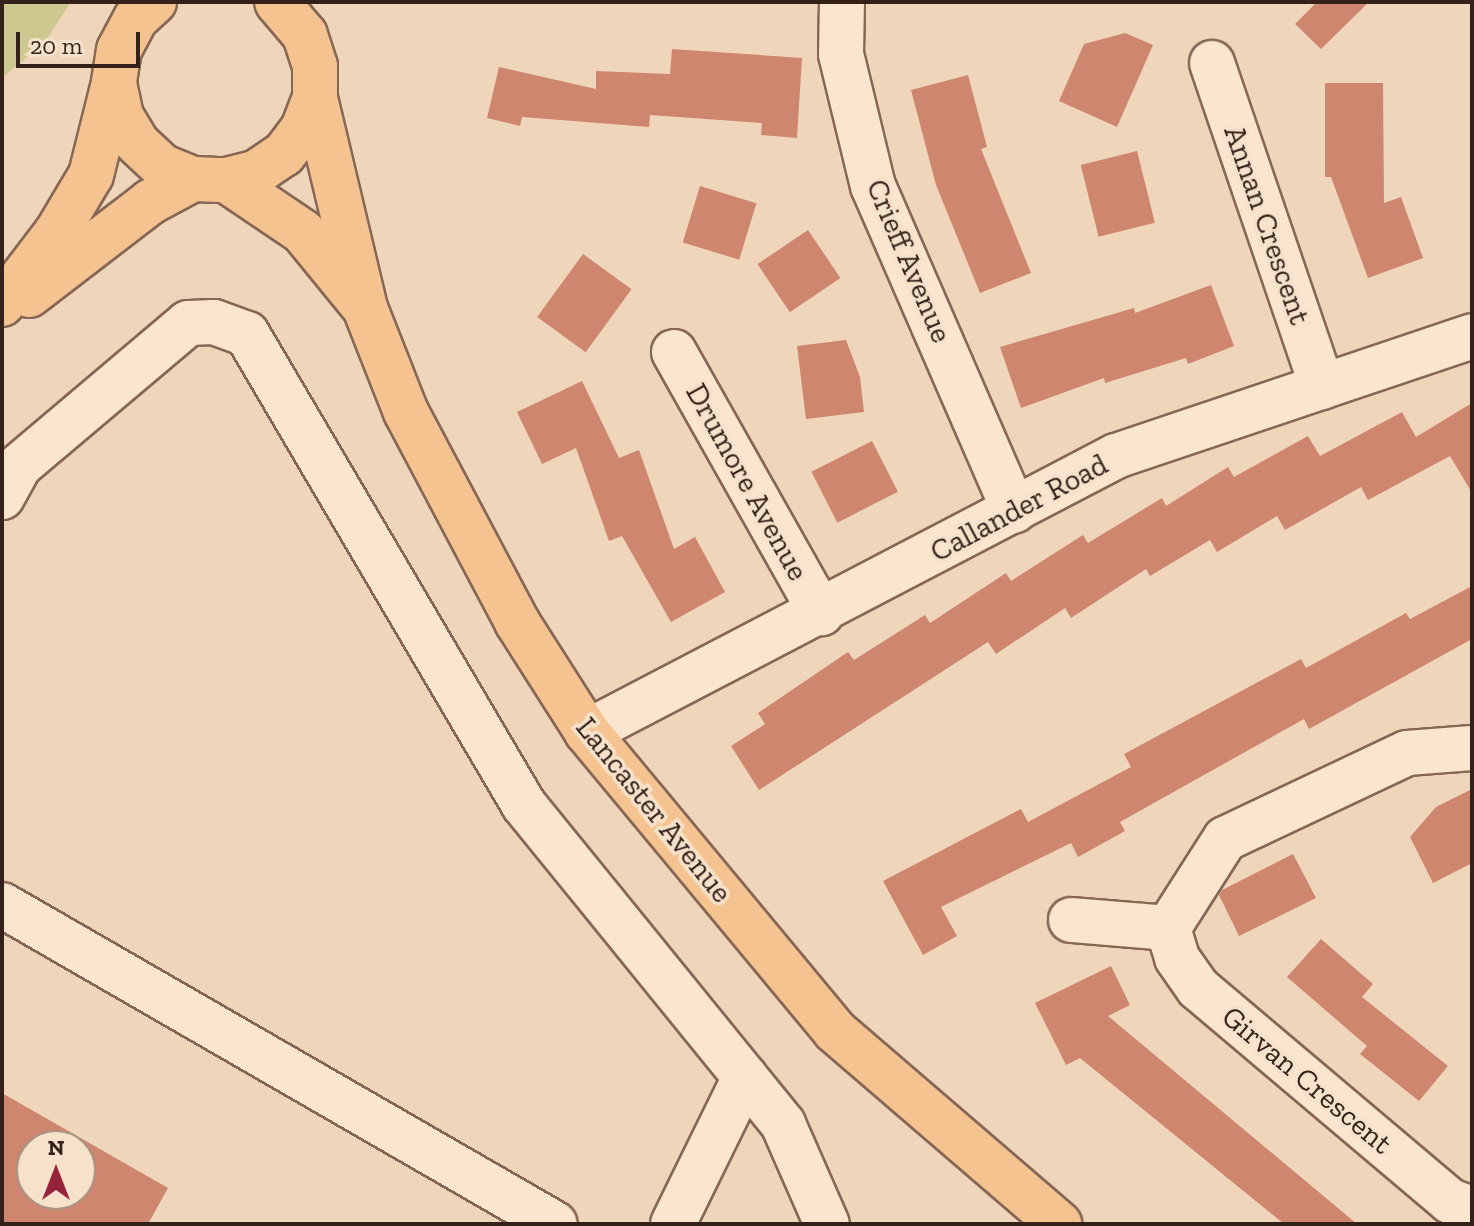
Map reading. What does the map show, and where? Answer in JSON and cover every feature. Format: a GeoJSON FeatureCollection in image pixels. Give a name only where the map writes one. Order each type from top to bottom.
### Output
{"type":"FeatureCollection","features":[{"type":"Feature","properties":{"kind":"main road"},"geometry":{"type":"LineString","coordinates":[[2,304],[57,232],[91,175],[119,50],[136,18],[154,2]]}},
{"type":"Feature","properties":{"kind":"main road","name":"Lancaster Avenue"},"geometry":{"type":"LineString","coordinates":[[283,4],[305,35],[315,66],[315,98],[365,308],[413,426],[517,622],[587,732],[835,1031],[1059,1224]]}},
{"type":"Feature","properties":{"kind":"main road","name":"Lancaster Avenue"},"geometry":{"type":"LineString","coordinates":[[114,83],[121,116],[137,143],[163,167],[210,180],[303,232],[365,308]]}},
{"type":"Feature","properties":{"kind":"main road"},"geometry":{"type":"LineString","coordinates":[[2,316],[150,202],[210,180],[257,172],[284,154],[303,129],[315,98]]}},
{"type":"Feature","properties":{"kind":"street","name":"Crieff Avenue"},"geometry":{"type":"LineString","coordinates":[[842,2],[841,54],[873,186],[1014,511]]}},
{"type":"Feature","properties":{"kind":"street","name":"Annan Crescent"},"geometry":{"type":"LineString","coordinates":[[1212,63],[1322,387]]}},
{"type":"Feature","properties":{"kind":"street"},"geometry":{"type":"LineString","coordinates":[[2,497],[19,466],[188,323],[214,322],[247,334],[524,805],[783,1124],[827,1224]]}},
{"type":"Feature","properties":{"kind":"street","name":"Callander Road"},"geometry":{"type":"LineString","coordinates":[[587,732],[821,613],[1116,456],[1472,336]]}},
{"type":"Feature","properties":{"kind":"street","name":"Drumore Avenue"},"geometry":{"type":"LineString","coordinates":[[674,352],[821,613]]}},
{"type":"Feature","properties":{"kind":"street"},"geometry":{"type":"LineString","coordinates":[[1071,920],[1168,928],[1225,839],[1407,753],[1472,748]]}},
{"type":"Feature","properties":{"kind":"street"},"geometry":{"type":"LineString","coordinates":[[2,905],[555,1224]]}},
{"type":"Feature","properties":{"kind":"street","name":"Girvan Crescent"},"geometry":{"type":"LineString","coordinates":[[1168,928],[1177,958],[1198,988],[1450,1201],[1472,1209]]}},
{"type":"Feature","properties":{"kind":"street"},"geometry":{"type":"LineString","coordinates":[[673,1224],[745,1077]]}},
{"type":"Feature","properties":{"kind":"shaded area"},"geometry":{"type":"Polygon","coordinates":[[[2,2],[71,2],[45,42],[2,78],[2,2]]]}},
{"type":"Feature","properties":{"kind":"building"},"geometry":{"type":"Polygon","coordinates":[[[1317,2],[1369,2],[1321,49],[1295,24],[1317,2]]]}},
{"type":"Feature","properties":{"kind":"building"},"geometry":{"type":"Polygon","coordinates":[[[1125,33],[1153,45],[1117,127],[1059,101],[1084,44],[1125,33]]]}},
{"type":"Feature","properties":{"kind":"building"},"geometry":{"type":"Polygon","coordinates":[[[672,49],[802,58],[797,138],[761,135],[762,123],[650,115],[649,127],[522,117],[520,126],[487,118],[499,67],[596,89],[596,71],[670,74],[672,49]]]}},
{"type":"Feature","properties":{"kind":"building"},"geometry":{"type":"Polygon","coordinates":[[[968,75],[987,147],[981,149],[1031,273],[980,293],[936,185],[911,90],[968,75]]]}},
{"type":"Feature","properties":{"kind":"building"},"geometry":{"type":"Polygon","coordinates":[[[1325,83],[1383,83],[1384,203],[1401,197],[1423,258],[1368,278],[1331,177],[1325,177],[1325,83]]]}},
{"type":"Feature","properties":{"kind":"building"},"geometry":{"type":"Polygon","coordinates":[[[1137,151],[1155,223],[1099,237],[1081,165],[1137,151]]]}},
{"type":"Feature","properties":{"kind":"building"},"geometry":{"type":"Polygon","coordinates":[[[700,186],[756,203],[739,260],[683,242],[700,186]]]}},
{"type":"Feature","properties":{"kind":"building"},"geometry":{"type":"Polygon","coordinates":[[[808,230],[840,278],[790,312],[757,264],[808,230]]]}},
{"type":"Feature","properties":{"kind":"building"},"geometry":{"type":"Polygon","coordinates":[[[583,254],[632,289],[586,352],[537,317],[583,254]]]}},
{"type":"Feature","properties":{"kind":"building"},"geometry":{"type":"Polygon","coordinates":[[[1211,285],[1234,346],[1188,364],[1186,358],[1105,383],[1104,378],[1021,408],[1000,347],[1134,308],[1135,313],[1211,285]]]}},
{"type":"Feature","properties":{"kind":"building"},"geometry":{"type":"Polygon","coordinates":[[[846,340],[860,377],[864,412],[806,419],[797,346],[846,340]]]}},
{"type":"Feature","properties":{"kind":"building"},"geometry":{"type":"Polygon","coordinates":[[[582,381],[619,458],[639,450],[674,549],[695,537],[725,592],[671,622],[622,536],[609,541],[576,448],[542,464],[517,412],[582,381]]]}},
{"type":"Feature","properties":{"kind":"building"},"geometry":{"type":"Polygon","coordinates":[[[1472,403],[1472,493],[1450,456],[1368,500],[1361,487],[1285,530],[1277,516],[1217,552],[1210,540],[1150,576],[1146,569],[1071,618],[1065,608],[996,654],[988,642],[759,790],[731,746],[765,724],[758,713],[848,652],[854,660],[925,615],[930,623],[1006,573],[1011,581],[1083,535],[1088,543],[1162,498],[1166,506],[1228,467],[1234,477],[1308,436],[1320,456],[1402,412],[1416,437],[1472,403]]]}},
{"type":"Feature","properties":{"kind":"building"},"geometry":{"type":"Polygon","coordinates":[[[872,441],[898,492],[837,523],[811,472],[872,441]]]}},
{"type":"Feature","properties":{"kind":"building"},"geometry":{"type":"Polygon","coordinates":[[[1472,586],[1472,639],[1309,729],[1304,719],[1120,822],[1125,831],[1078,857],[1071,843],[941,907],[957,936],[923,955],[883,881],[1021,809],[1028,822],[1131,767],[1124,754],[1301,659],[1306,668],[1406,613],[1410,619],[1472,586]]]}},
{"type":"Feature","properties":{"kind":"building"},"geometry":{"type":"Polygon","coordinates":[[[1472,789],[1472,863],[1433,883],[1410,837],[1436,807],[1472,789]]]}},
{"type":"Feature","properties":{"kind":"building"},"geometry":{"type":"Polygon","coordinates":[[[1293,854],[1316,898],[1239,936],[1219,895],[1222,890],[1293,854]]]}},
{"type":"Feature","properties":{"kind":"building"},"geometry":{"type":"Polygon","coordinates":[[[1321,939],[1373,984],[1362,997],[1448,1066],[1419,1101],[1360,1054],[1367,1046],[1287,977],[1321,939]]]}},
{"type":"Feature","properties":{"kind":"building"},"geometry":{"type":"Polygon","coordinates":[[[1111,966],[1130,1005],[1108,1016],[1357,1224],[1284,1224],[1080,1058],[1066,1065],[1035,1003],[1111,966]]]}},
{"type":"Feature","properties":{"kind":"building"},"geometry":{"type":"Polygon","coordinates":[[[2,1093],[67,1130],[16,1130],[16,1210],[96,1210],[96,1147],[168,1188],[148,1224],[2,1224],[2,1093]]]}}]}
